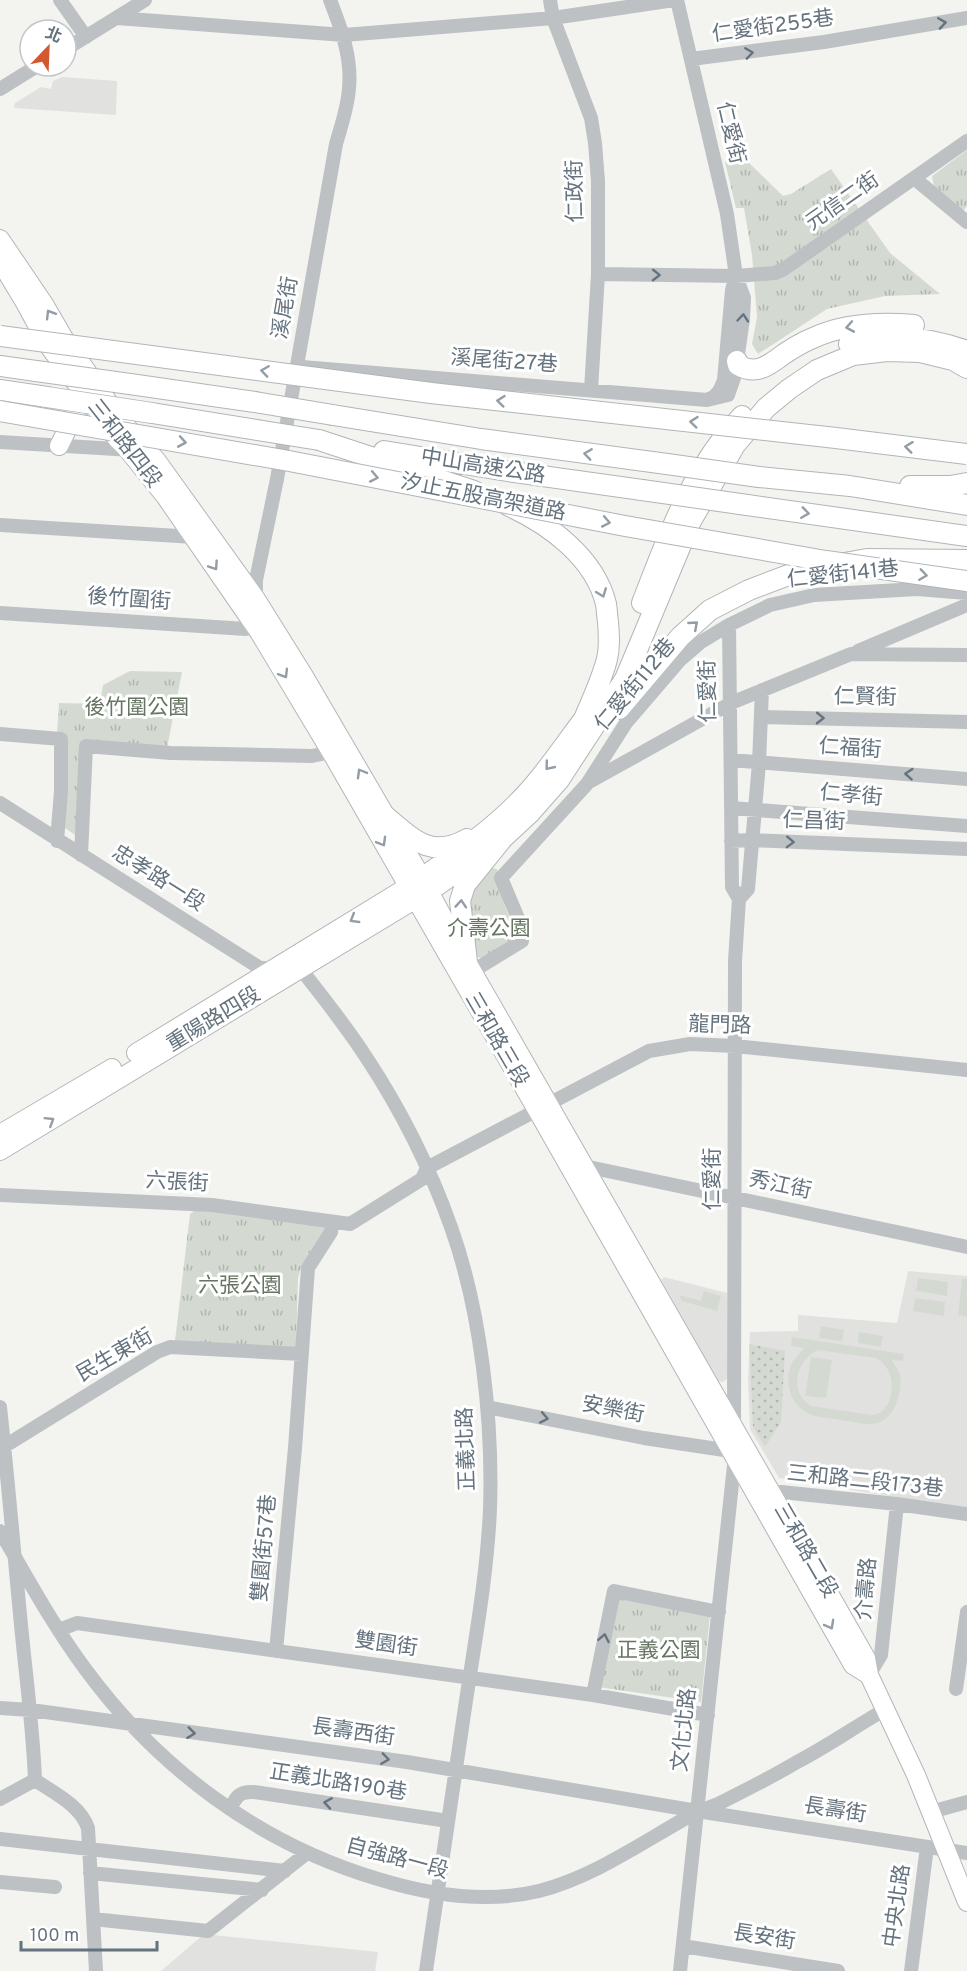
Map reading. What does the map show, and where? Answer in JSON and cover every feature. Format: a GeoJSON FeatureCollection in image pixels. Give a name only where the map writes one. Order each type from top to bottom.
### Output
{"type":"FeatureCollection","features":[{"type":"Feature","properties":{"kind":"highway"},"geometry":{"type":"LineString","coordinates":[[737,361],[738,365],[744,369],[760,370],[796,345],[815,337],[841,328],[873,323],[918,326],[937,331],[967,345]]}},
{"type":"Feature","properties":{"kind":"highway"},"geometry":{"type":"LineString","coordinates":[[0,336],[431,393],[967,454]]}},
{"type":"Feature","properties":{"kind":"highway"},"geometry":{"type":"LineString","coordinates":[[418,889],[512,809],[542,775],[603,696],[676,516],[721,438],[755,403],[786,376],[829,351],[851,343],[879,337],[906,337],[935,341],[967,351]]}},
{"type":"Feature","properties":{"kind":"highway"},"geometry":{"type":"LineString","coordinates":[[559,780],[625,679],[691,521],[735,445],[766,408],[817,370],[853,355],[887,351],[920,352],[953,360],[967,368]]}},
{"type":"Feature","properties":{"kind":"highway","name":"中山高速公路"},"geometry":{"type":"LineString","coordinates":[[0,366],[255,402],[480,439],[759,477],[850,486],[967,505]]}},
{"type":"Feature","properties":{"kind":"highway","name":"中山高速公路"},"geometry":{"type":"LineString","coordinates":[[0,390],[495,469],[967,536]]}},
{"type":"Feature","properties":{"kind":"highway","name":"汐止五股高架道路"},"geometry":{"type":"LineString","coordinates":[[0,411],[289,461],[625,526],[826,561],[967,581]]}},
{"type":"Feature","properties":{"kind":"highway"},"geometry":{"type":"LineString","coordinates":[[319,440],[476,492],[522,512],[565,541],[585,562],[598,583],[606,604],[609,640],[607,660],[584,719]]}},
{"type":"Feature","properties":{"kind":"highway"},"geometry":{"type":"LineString","coordinates":[[850,486],[950,486],[967,483]]}},
{"type":"Feature","properties":{"kind":"highway"},"geometry":{"type":"LineString","coordinates":[[470,967],[461,923],[460,901],[465,885],[503,838],[530,813],[559,780],[680,637],[711,610],[749,590],[799,571],[867,559],[967,560]]}},
{"type":"Feature","properties":{"kind":"highway"},"geometry":{"type":"LineString","coordinates":[[384,815],[416,842],[432,849],[464,841],[512,809]]}},
{"type":"Feature","properties":{"kind":"highway"},"geometry":{"type":"LineString","coordinates":[[418,889],[503,838]]}},
{"type":"Feature","properties":{"kind":"main road","name":"三和路四段"},"geometry":{"type":"LineString","coordinates":[[0,239],[44,304],[65,340],[120,419],[149,451],[256,599]]}},
{"type":"Feature","properties":{"kind":"main road","name":"三和路四段"},"geometry":{"type":"LineString","coordinates":[[0,261],[41,333],[84,395],[165,496],[252,624]]}},
{"type":"Feature","properties":{"kind":"main road"},"geometry":{"type":"LineString","coordinates":[[59,446],[84,395]]}},
{"type":"Feature","properties":{"kind":"main road","name":"三和路三段"},"geometry":{"type":"LineString","coordinates":[[256,599],[304,676],[339,750],[543,1107],[584,1166],[734,1429]]}},
{"type":"Feature","properties":{"kind":"main road","name":"三和路三段"},"geometry":{"type":"LineString","coordinates":[[252,624],[384,815],[418,889],[470,967],[543,1107],[733,1455]]}},
{"type":"Feature","properties":{"kind":"main road","name":"重陽路四段"},"geometry":{"type":"LineString","coordinates":[[0,1152],[300,968],[418,889]]}},
{"type":"Feature","properties":{"kind":"main road","name":"重陽路四段"},"geometry":{"type":"LineString","coordinates":[[0,1134],[272,969],[418,889]]}},
{"type":"Feature","properties":{"kind":"main road","name":"三和路二段"},"geometry":{"type":"LineString","coordinates":[[734,1429],[853,1665],[869,1675],[886,1709],[967,1902]]}},
{"type":"Feature","properties":{"kind":"main road","name":"三和路二段"},"geometry":{"type":"LineString","coordinates":[[733,1455],[767,1498]]}},
{"type":"Feature","properties":{"kind":"street"},"geometry":{"type":"LineString","coordinates":[[60,0],[86,37]]}},
{"type":"Feature","properties":{"kind":"street"},"geometry":{"type":"LineString","coordinates":[[78,42],[145,0]]}},
{"type":"Feature","properties":{"kind":"street","name":"溪尾街"},"geometry":{"type":"LineString","coordinates":[[252,624],[256,620],[256,580],[297,367],[336,144],[350,89],[344,35],[330,0]]}},
{"type":"Feature","properties":{"kind":"street","name":"仁政街"},"geometry":{"type":"LineString","coordinates":[[550,0],[553,18],[591,118],[595,143],[598,181],[598,274],[591,390]]}},
{"type":"Feature","properties":{"kind":"street"},"geometry":{"type":"LineString","coordinates":[[117,18],[344,35],[553,18],[675,0]]}},
{"type":"Feature","properties":{"kind":"street","name":"仁愛街"},"geometry":{"type":"LineString","coordinates":[[675,0],[727,213],[736,276],[744,298],[737,361],[731,389],[728,396],[707,400]]}},
{"type":"Feature","properties":{"kind":"street","name":"仁愛街255巷"},"geometry":{"type":"LineString","coordinates":[[691,59],[824,42],[967,18]]}},
{"type":"Feature","properties":{"kind":"street"},"geometry":{"type":"LineString","coordinates":[[0,89],[18,78]]}},
{"type":"Feature","properties":{"kind":"street","name":"元信二街"},"geometry":{"type":"LineString","coordinates":[[598,274],[736,276],[775,273],[784,269],[967,141]]}},
{"type":"Feature","properties":{"kind":"street"},"geometry":{"type":"LineString","coordinates":[[914,178],[967,222]]}},
{"type":"Feature","properties":{"kind":"street","name":"仁愛街"},"geometry":{"type":"LineString","coordinates":[[707,400],[720,391],[724,380],[732,290],[736,276]]}},
{"type":"Feature","properties":{"kind":"street"},"geometry":{"type":"LineString","coordinates":[[0,327],[41,333]]}},
{"type":"Feature","properties":{"kind":"street","name":"溪尾街27巷"},"geometry":{"type":"LineString","coordinates":[[297,367],[707,400]]}},
{"type":"Feature","properties":{"kind":"street"},"geometry":{"type":"LineString","coordinates":[[0,442],[149,451]]}},
{"type":"Feature","properties":{"kind":"street"},"geometry":{"type":"LineString","coordinates":[[0,525],[194,537]]}},
{"type":"Feature","properties":{"kind":"street","name":"仁愛街141巷"},"geometry":{"type":"LineString","coordinates":[[729,625],[770,605],[814,595],[917,590],[967,593]]}},
{"type":"Feature","properties":{"kind":"street"},"geometry":{"type":"LineString","coordinates":[[470,967],[522,941],[523,930],[501,878],[587,784],[731,702],[967,606]]}},
{"type":"Feature","properties":{"kind":"street","name":"後竹圍街"},"geometry":{"type":"LineString","coordinates":[[0,612],[246,629],[252,624]]}},
{"type":"Feature","properties":{"kind":"street","name":"仁愛街"},"geometry":{"type":"LineString","coordinates":[[729,625],[732,887],[739,899],[735,961],[733,1455]]}},
{"type":"Feature","properties":{"kind":"street","name":"仁愛街112巷"},"geometry":{"type":"LineString","coordinates":[[587,784],[626,723],[680,660],[701,642],[729,625]]}},
{"type":"Feature","properties":{"kind":"street"},"geometry":{"type":"LineString","coordinates":[[851,654],[967,655]]}},
{"type":"Feature","properties":{"kind":"street","name":"仁愛街"},"geometry":{"type":"LineString","coordinates":[[739,899],[748,889],[759,763],[762,690]]}},
{"type":"Feature","properties":{"kind":"street","name":"仁賢街"},"geometry":{"type":"LineString","coordinates":[[762,717],[967,722]]}},
{"type":"Feature","properties":{"kind":"street"},"geometry":{"type":"LineString","coordinates":[[0,734],[61,739],[61,790],[57,841]]}},
{"type":"Feature","properties":{"kind":"street"},"geometry":{"type":"LineString","coordinates":[[81,855],[86,746],[171,753],[312,756],[339,750]]}},
{"type":"Feature","properties":{"kind":"street","name":"仁福街"},"geometry":{"type":"LineString","coordinates":[[731,760],[967,779]]}},
{"type":"Feature","properties":{"kind":"street","name":"忠孝路一段"},"geometry":{"type":"LineString","coordinates":[[0,803],[260,968],[300,968]]}},
{"type":"Feature","properties":{"kind":"street","name":"仁孝街"},"geometry":{"type":"LineString","coordinates":[[731,808],[967,826]]}},
{"type":"Feature","properties":{"kind":"street","name":"仁昌街"},"geometry":{"type":"LineString","coordinates":[[731,841],[967,849]]}},
{"type":"Feature","properties":{"kind":"street","name":"正義北路"},"geometry":{"type":"LineString","coordinates":[[300,968],[366,1056],[389,1093],[427,1168],[452,1229],[467,1283],[481,1356],[489,1438],[490,1510],[479,1616],[426,1971]]}},
{"type":"Feature","properties":{"kind":"street","name":"龍門路"},"geometry":{"type":"LineString","coordinates":[[350,1224],[422,1179],[427,1168],[649,1052],[690,1044],[735,1046],[967,1070]]}},
{"type":"Feature","properties":{"kind":"street","name":"秀江街"},"geometry":{"type":"LineString","coordinates":[[584,1166],[967,1247]]}},
{"type":"Feature","properties":{"kind":"street","name":"六張街"},"geometry":{"type":"LineString","coordinates":[[0,1195],[212,1205],[350,1224]]}},
{"type":"Feature","properties":{"kind":"street","name":"雙園街57巷"},"geometry":{"type":"LineString","coordinates":[[276,1651],[295,1448],[308,1268],[331,1233],[332,1222]]}},
{"type":"Feature","properties":{"kind":"street","name":"民生東街"},"geometry":{"type":"LineString","coordinates":[[2,1448],[157,1352],[170,1347],[301,1354]]}},
{"type":"Feature","properties":{"kind":"street"},"geometry":{"type":"LineString","coordinates":[[0,1407],[2,1448],[16,1558],[31,1710],[35,1780]]}},
{"type":"Feature","properties":{"kind":"street","name":"安樂街"},"geometry":{"type":"LineString","coordinates":[[487,1407],[733,1455]]}},
{"type":"Feature","properties":{"kind":"street","name":"文化北路"},"geometry":{"type":"LineString","coordinates":[[680,1971],[719,1612],[733,1455]]}},
{"type":"Feature","properties":{"kind":"street","name":"三和路二段173巷"},"geometry":{"type":"LineString","coordinates":[[767,1498],[781,1492],[967,1514]]}},
{"type":"Feature","properties":{"kind":"street","name":"介壽路"},"geometry":{"type":"LineString","coordinates":[[869,1675],[881,1655],[897,1504]]}},
{"type":"Feature","properties":{"kind":"street","name":"自強路一段"},"geometry":{"type":"LineString","coordinates":[[0,1531],[85,1669],[133,1726],[186,1776],[230,1809],[270,1834],[308,1853],[370,1877],[437,1894],[494,1898],[541,1890],[588,1872],[623,1856],[697,1811],[716,1804],[798,1762],[886,1709]]}},
{"type":"Feature","properties":{"kind":"street"},"geometry":{"type":"LineString","coordinates":[[593,1695],[614,1591],[719,1612]]}},
{"type":"Feature","properties":{"kind":"street"},"geometry":{"type":"LineString","coordinates":[[957,1689],[967,1612]]}},
{"type":"Feature","properties":{"kind":"street","name":"雙園街"},"geometry":{"type":"LineString","coordinates":[[59,1630],[77,1623],[469,1677],[708,1714]]}},
{"type":"Feature","properties":{"kind":"street","name":"長壽西街"},"geometry":{"type":"LineString","coordinates":[[0,1708],[31,1710],[133,1726],[311,1748],[697,1811]]}},
{"type":"Feature","properties":{"kind":"street"},"geometry":{"type":"LineString","coordinates":[[0,1799],[35,1780]]}},
{"type":"Feature","properties":{"kind":"street"},"geometry":{"type":"LineString","coordinates":[[35,1780],[79,1812],[86,1821],[96,1971]]}},
{"type":"Feature","properties":{"kind":"street","name":"正義北路190巷"},"geometry":{"type":"LineString","coordinates":[[230,1809],[239,1794],[245,1791],[448,1821]]}},
{"type":"Feature","properties":{"kind":"street"},"geometry":{"type":"LineString","coordinates":[[932,1814],[967,1802]]}},
{"type":"Feature","properties":{"kind":"street","name":"長壽街"},"geometry":{"type":"LineString","coordinates":[[697,1811],[967,1853]]}},
{"type":"Feature","properties":{"kind":"street"},"geometry":{"type":"LineString","coordinates":[[0,1839],[285,1871]]}},
{"type":"Feature","properties":{"kind":"street","name":"中央北路"},"geometry":{"type":"LineString","coordinates":[[911,1971],[927,1847]]}},
{"type":"Feature","properties":{"kind":"street"},"geometry":{"type":"LineString","coordinates":[[93,1919],[207,1931],[308,1853]]}},
{"type":"Feature","properties":{"kind":"street"},"geometry":{"type":"LineString","coordinates":[[90,1873],[262,1890]]}},
{"type":"Feature","properties":{"kind":"street"},"geometry":{"type":"LineString","coordinates":[[0,1882],[55,1887]]}},
{"type":"Feature","properties":{"kind":"street","name":"長安街"},"geometry":{"type":"LineString","coordinates":[[683,1946],[838,1971]]}},
{"type":"Feature","properties":{"kind":"shaded area"},"geometry":{"type":"Polygon","coordinates":[[[60,78],[76,78],[117,81],[116,115],[14,108],[15,103],[41,87],[51,89],[53,81],[60,78]]]}},
{"type":"Feature","properties":{"kind":"shaded area"},"geometry":{"type":"Polygon","coordinates":[[[908,1271],[967,1276],[967,1507],[779,1478],[750,1429],[748,1380],[750,1332],[798,1331],[798,1315],[897,1323],[908,1271]]]}},
{"type":"Feature","properties":{"kind":"shaded area"},"geometry":{"type":"Polygon","coordinates":[[[664,1277],[727,1293],[728,1378],[723,1382],[718,1381],[661,1280],[664,1277]]]}},
{"type":"Feature","properties":{"kind":"shaded area"},"geometry":{"type":"Polygon","coordinates":[[[204,1934],[378,1952],[375,1971],[161,1971],[204,1934]]]}},
{"type":"Feature","properties":{"kind":"green space"},"geometry":{"type":"Polygon","coordinates":[[[967,150],[967,206],[963,211],[934,186],[932,176],[967,150]]]}},
{"type":"Feature","properties":{"kind":"green space"},"geometry":{"type":"Polygon","coordinates":[[[745,159],[783,196],[791,194],[831,169],[890,253],[940,294],[885,296],[827,309],[758,354],[752,344],[757,317],[752,255],[744,208],[736,208],[725,162],[745,159]]]}},
{"type":"Feature","properties":{"kind":"green space","name":"後竹圍公園"},"geometry":{"type":"Polygon","coordinates":[[[130,671],[182,672],[167,748],[83,741],[81,839],[65,828],[66,736],[57,735],[59,703],[100,704],[103,685],[130,671]]]}},
{"type":"Feature","properties":{"kind":"green space","name":"介壽公園"},"geometry":{"type":"Polygon","coordinates":[[[489,866],[498,870],[495,879],[516,936],[514,940],[483,959],[475,956],[465,926],[471,885],[489,866]]]}},
{"type":"Feature","properties":{"kind":"green space","name":"六張公園"},"geometry":{"type":"Polygon","coordinates":[[[194,1211],[329,1224],[302,1265],[298,1278],[296,1348],[175,1341],[190,1214],[194,1211]]]}},
{"type":"Feature","properties":{"kind":"green space"},"geometry":{"type":"Polygon","coordinates":[[[918,1278],[948,1282],[947,1296],[916,1291],[918,1278]]]}},
{"type":"Feature","properties":{"kind":"green space"},"geometry":{"type":"Polygon","coordinates":[[[962,1279],[967,1279],[967,1317],[958,1315],[962,1279]]]}},
{"type":"Feature","properties":{"kind":"green space"},"geometry":{"type":"Polygon","coordinates":[[[704,1291],[721,1296],[717,1311],[682,1301],[679,1295],[701,1301],[704,1291]]]}},
{"type":"Feature","properties":{"kind":"green space"},"geometry":{"type":"Polygon","coordinates":[[[915,1298],[945,1302],[944,1316],[913,1311],[915,1298]]]}},
{"type":"Feature","properties":{"kind":"green space"},"geometry":{"type":"Polygon","coordinates":[[[821,1326],[844,1330],[842,1341],[819,1338],[821,1326]]]}},
{"type":"Feature","properties":{"kind":"green space"},"geometry":{"type":"Polygon","coordinates":[[[859,1332],[883,1336],[881,1347],[858,1343],[859,1332]]]}},
{"type":"Feature","properties":{"kind":"green space"},"geometry":{"type":"Polygon","coordinates":[[[792,1337],[904,1354],[903,1361],[892,1360],[900,1379],[899,1394],[894,1409],[884,1420],[873,1424],[820,1417],[802,1410],[790,1392],[788,1377],[793,1361],[804,1348],[791,1346],[792,1337]],[[817,1350],[810,1355],[800,1369],[797,1385],[799,1393],[811,1406],[872,1415],[880,1412],[886,1407],[892,1390],[889,1372],[876,1358],[817,1350]]]}},
{"type":"Feature","properties":{"kind":"green space"},"geometry":{"type":"Polygon","coordinates":[[[749,1344],[785,1351],[781,1422],[765,1447],[753,1427],[749,1344]]]}},
{"type":"Feature","properties":{"kind":"green space"},"geometry":{"type":"Polygon","coordinates":[[[811,1357],[832,1360],[826,1398],[805,1396],[811,1357]]]}},
{"type":"Feature","properties":{"kind":"green space","name":"正義公園"},"geometry":{"type":"Polygon","coordinates":[[[617,1597],[710,1615],[701,1702],[598,1687],[617,1597]]]}}]}
